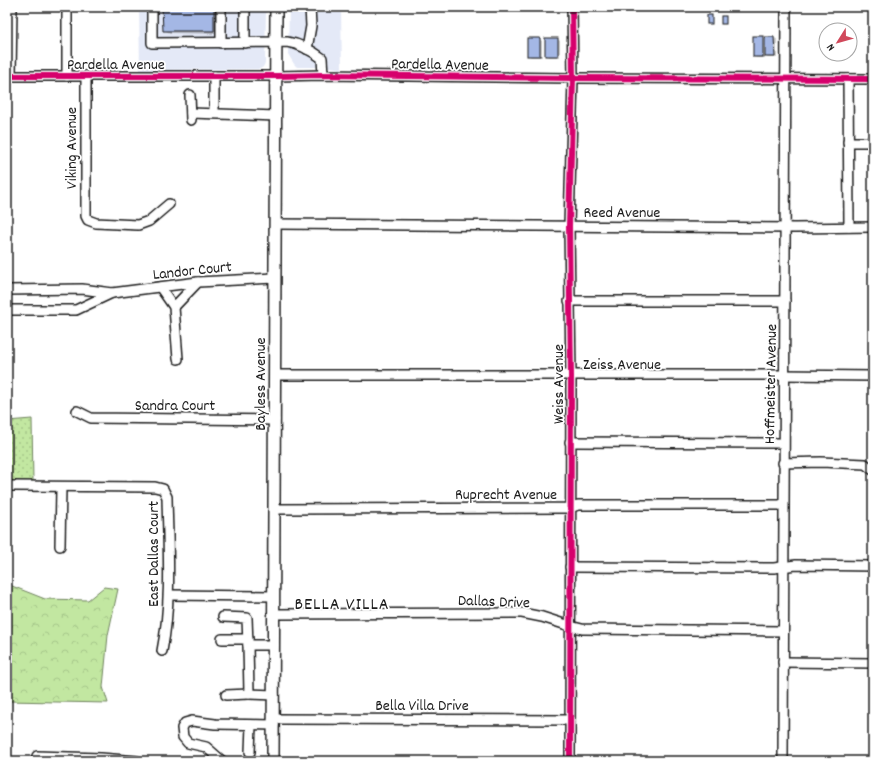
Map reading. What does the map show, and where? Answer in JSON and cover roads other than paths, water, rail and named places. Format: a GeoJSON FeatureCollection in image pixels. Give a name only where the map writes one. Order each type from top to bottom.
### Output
{"type":"FeatureCollection","features":[{"type":"Feature","properties":{"kind":"main road","name":"Bayless Avenue"},"geometry":{"type":"LineString","coordinates":[[273,761],[275,509],[274,278],[277,76],[276,7]]}},
{"type":"Feature","properties":{"kind":"street"},"geometry":{"type":"LineString","coordinates":[[9,76],[12,7]]}},
{"type":"Feature","properties":{"kind":"street"},"geometry":{"type":"LineString","coordinates":[[67,76],[68,7]]}},
{"type":"Feature","properties":{"kind":"street"},"geometry":{"type":"LineString","coordinates":[[152,7],[152,44],[276,42],[296,44],[307,48],[322,58],[323,75]]}},
{"type":"Feature","properties":{"kind":"street"},"geometry":{"type":"LineString","coordinates":[[221,7],[221,43]]}},
{"type":"Feature","properties":{"kind":"street"},"geometry":{"type":"LineString","coordinates":[[245,7],[245,43]]}},
{"type":"Feature","properties":{"kind":"street"},"geometry":{"type":"LineString","coordinates":[[307,48],[311,26],[310,7]]}},
{"type":"Feature","properties":{"kind":"street","name":"Weiss Avenue"},"geometry":{"type":"LineString","coordinates":[[570,761],[571,376],[569,226],[573,78],[572,7]]}},
{"type":"Feature","properties":{"kind":"street","name":"Hoffmeister Avenue"},"geometry":{"type":"LineString","coordinates":[[783,761],[783,375],[786,7]]}},
{"type":"Feature","properties":{"kind":"street","name":"Pardella Avenue"},"geometry":{"type":"LineString","coordinates":[[9,76],[323,75],[573,78],[873,78]]}},
{"type":"Feature","properties":{"kind":"street","name":"Viking Avenue"},"geometry":{"type":"LineString","coordinates":[[86,76],[85,212],[88,220],[96,223],[138,225],[149,221],[168,204]]}},
{"type":"Feature","properties":{"kind":"street"},"geometry":{"type":"LineString","coordinates":[[214,76],[214,113]]}},
{"type":"Feature","properties":{"kind":"street"},"geometry":{"type":"LineString","coordinates":[[848,79],[849,227]]}},
{"type":"Feature","properties":{"kind":"street"},"geometry":{"type":"LineString","coordinates":[[190,96],[191,117],[214,113],[276,116]]}},
{"type":"Feature","properties":{"kind":"street"},"geometry":{"type":"LineString","coordinates":[[848,142],[873,142]]}},
{"type":"Feature","properties":{"kind":"street","name":"Reed Avenue"},"geometry":{"type":"LineString","coordinates":[[275,224],[785,228],[873,227]]}},
{"type":"Feature","properties":{"kind":"street","name":"Landor Court"},"geometry":{"type":"LineString","coordinates":[[7,290],[82,290],[112,293],[198,282],[274,278]]}},
{"type":"Feature","properties":{"kind":"street"},"geometry":{"type":"LineString","coordinates":[[174,307],[198,282]]}},
{"type":"Feature","properties":{"kind":"street"},"geometry":{"type":"LineString","coordinates":[[160,287],[174,307],[178,359]]}},
{"type":"Feature","properties":{"kind":"street","name":"Landor Court"},"geometry":{"type":"LineString","coordinates":[[7,310],[71,311],[82,308],[112,293]]}},
{"type":"Feature","properties":{"kind":"street"},"geometry":{"type":"LineString","coordinates":[[569,300],[784,301]]}},
{"type":"Feature","properties":{"kind":"street","name":"Zeiss Avenue"},"geometry":{"type":"LineString","coordinates":[[275,375],[873,376]]}},
{"type":"Feature","properties":{"kind":"street","name":"Sandra Court"},"geometry":{"type":"LineString","coordinates":[[77,411],[91,418],[275,420]]}},
{"type":"Feature","properties":{"kind":"street"},"geometry":{"type":"LineString","coordinates":[[570,442],[783,443]]}},
{"type":"Feature","properties":{"kind":"street"},"geometry":{"type":"LineString","coordinates":[[783,463],[821,462],[865,464],[873,470]]}},
{"type":"Feature","properties":{"kind":"street","name":"East Dallas Court"},"geometry":{"type":"LineString","coordinates":[[12,486],[155,486],[163,489],[168,497],[169,596],[162,650]]}},
{"type":"Feature","properties":{"kind":"street"},"geometry":{"type":"LineString","coordinates":[[60,546],[61,487]]}},
{"type":"Feature","properties":{"kind":"street","name":"Ruprecht Avenue"},"geometry":{"type":"LineString","coordinates":[[275,509],[570,508],[578,505],[783,505]]}},
{"type":"Feature","properties":{"kind":"street"},"geometry":{"type":"LineString","coordinates":[[570,567],[774,568],[796,564],[873,566]]}},
{"type":"Feature","properties":{"kind":"street"},"geometry":{"type":"LineString","coordinates":[[169,596],[274,596]]}},
{"type":"Feature","properties":{"kind":"street","name":"Dallas Drive"},"geometry":{"type":"LineString","coordinates":[[274,614],[522,613],[542,617],[582,629],[783,631]]}},
{"type":"Feature","properties":{"kind":"street"},"geometry":{"type":"LineString","coordinates":[[223,617],[247,618],[249,694]]}},
{"type":"Feature","properties":{"kind":"street"},"geometry":{"type":"LineString","coordinates":[[222,639],[274,645]]}},
{"type":"Feature","properties":{"kind":"street"},"geometry":{"type":"LineString","coordinates":[[783,662],[873,663]]}},
{"type":"Feature","properties":{"kind":"street"},"geometry":{"type":"LineString","coordinates":[[226,694],[274,695]]}},
{"type":"Feature","properties":{"kind":"street","name":"Bella Villa Drive"},"geometry":{"type":"LineString","coordinates":[[222,761],[206,747],[188,743],[183,737],[182,728],[185,724],[192,721],[215,724],[251,725],[274,722],[570,720]]}},
{"type":"Feature","properties":{"kind":"street"},"geometry":{"type":"LineString","coordinates":[[250,752],[251,725]]}},
{"type":"Feature","properties":{"kind":"street"},"geometry":{"type":"LineString","coordinates":[[37,756],[137,761]]}},
{"type":"Feature","properties":{"kind":"district","name":"BELLA VILLA"},"geometry":{"type":"Point","coordinates":[342,603]}}]}
